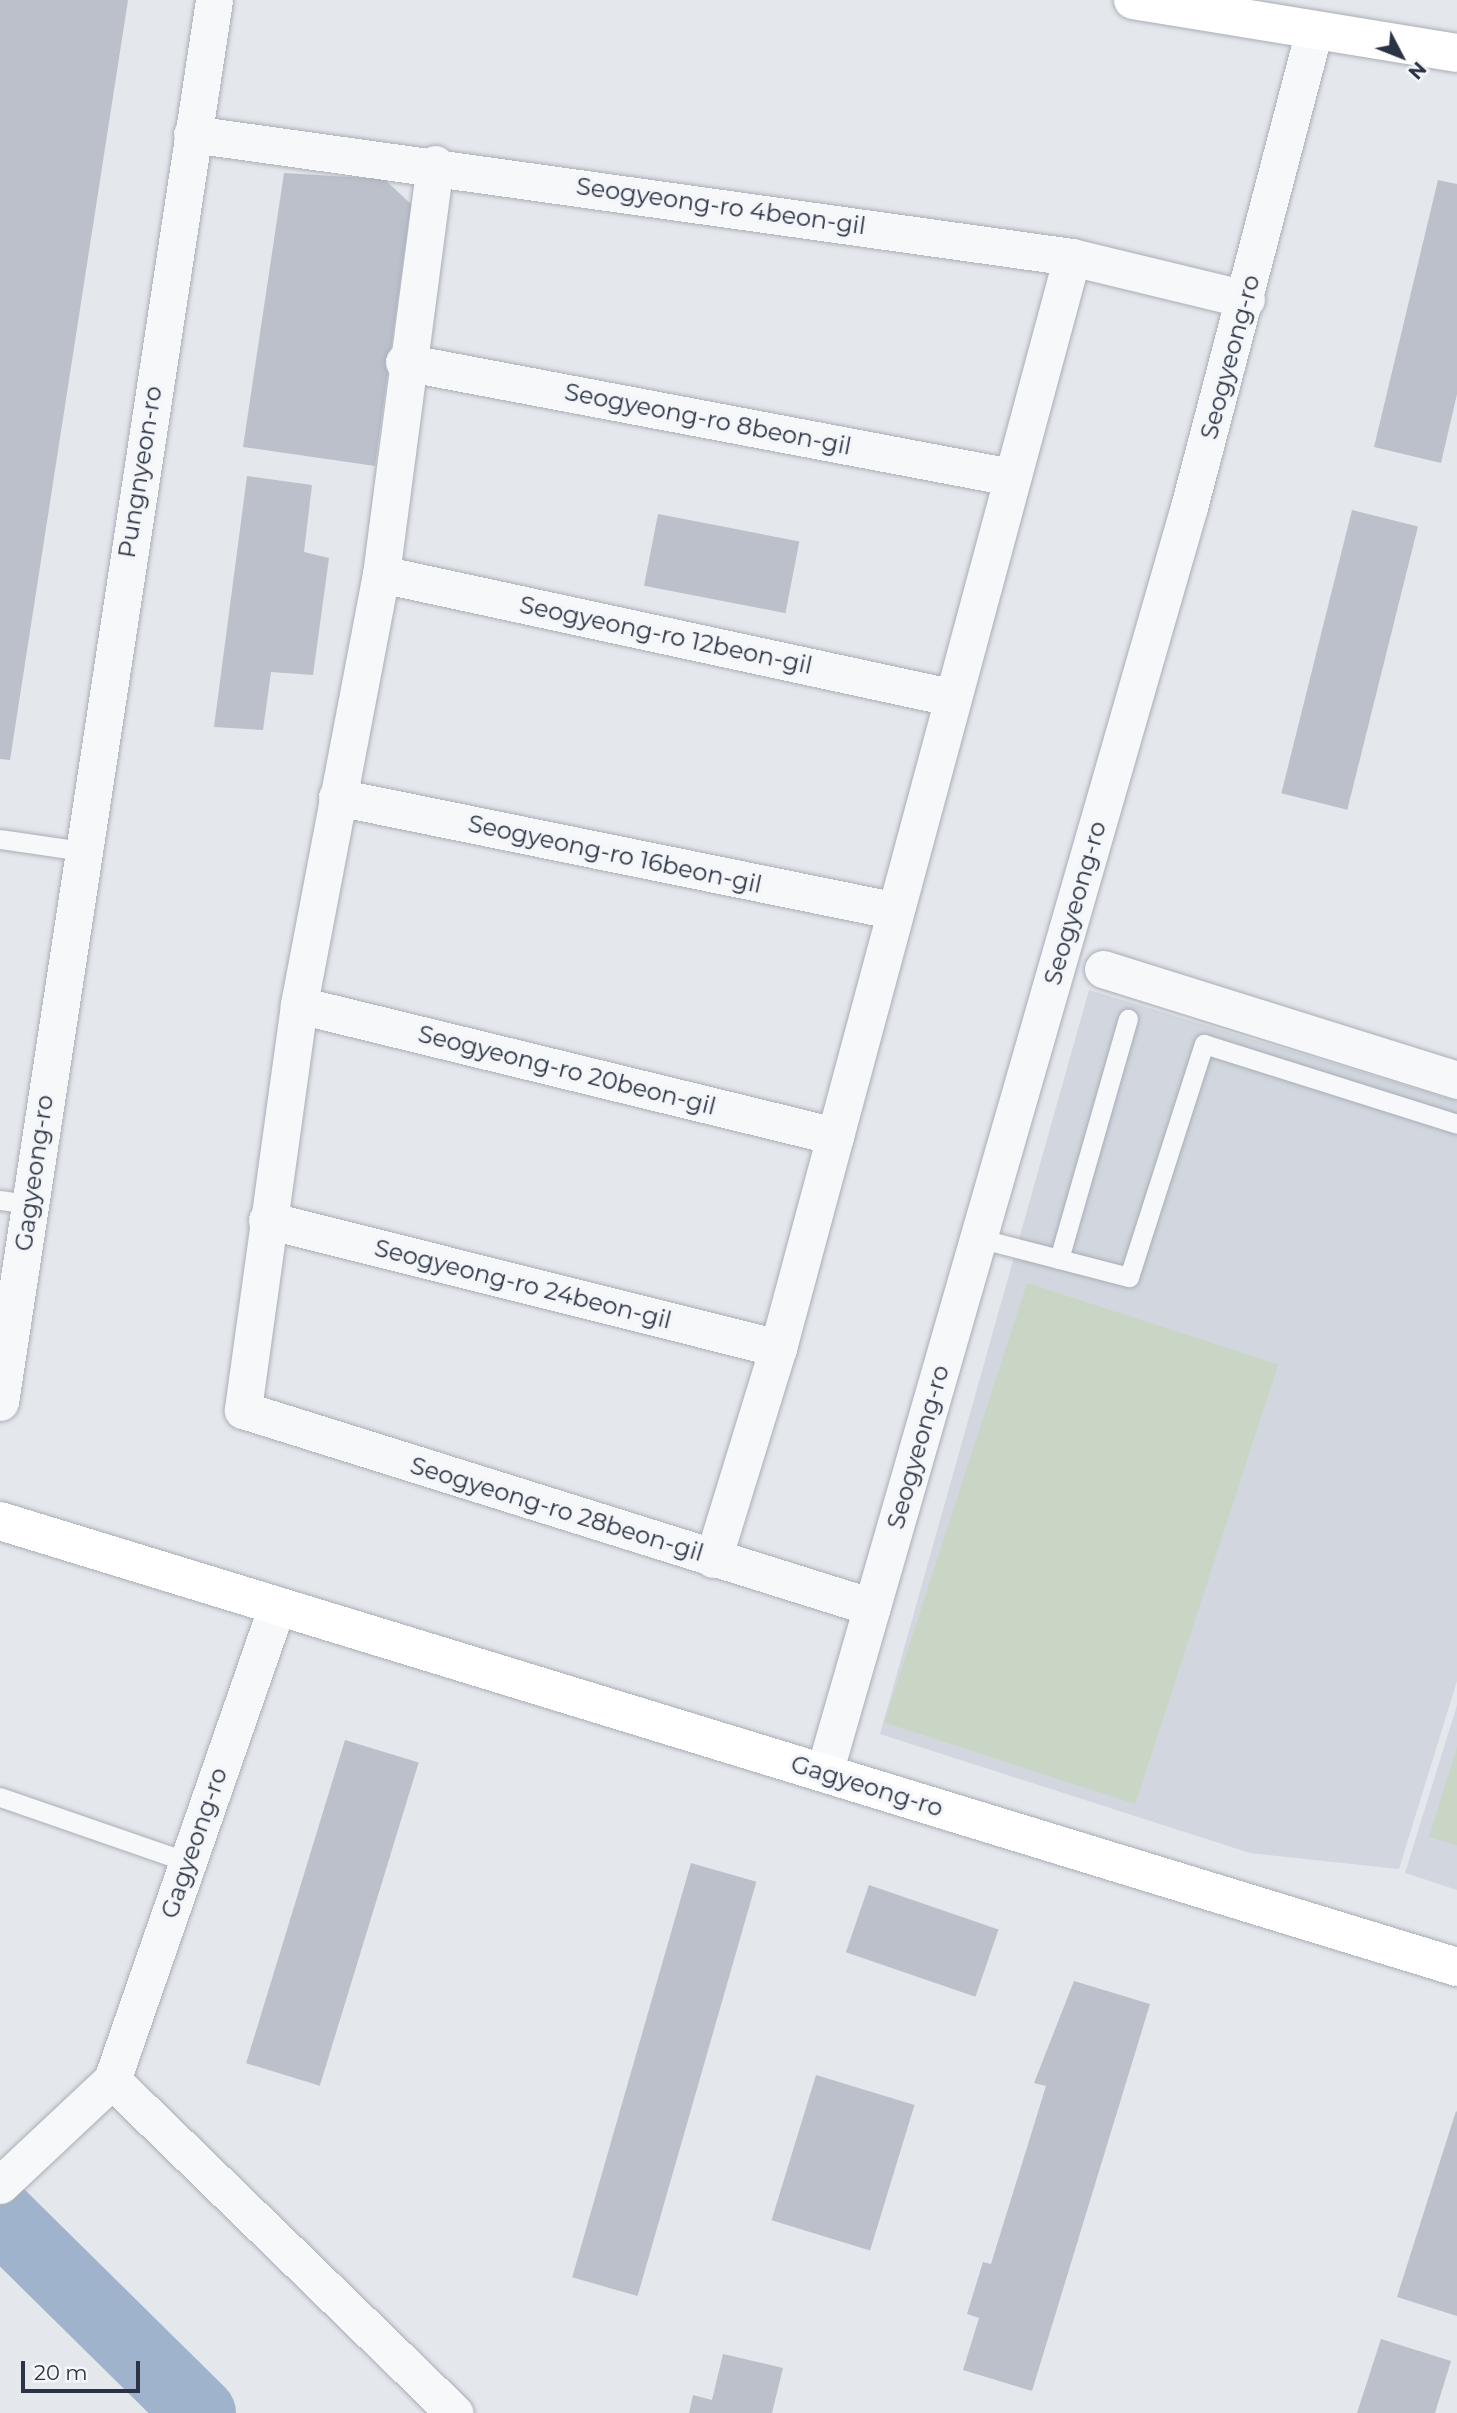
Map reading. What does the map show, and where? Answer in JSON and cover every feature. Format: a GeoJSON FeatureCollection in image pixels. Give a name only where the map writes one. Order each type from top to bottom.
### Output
{"type":"FeatureCollection","features":[{"type":"Feature","properties":{"kind":"street","name":"Pungnyeon-ro"},"geometry":{"type":"LineString","coordinates":[[68,944],[214,0]]}},
{"type":"Feature","properties":{"kind":"street"},"geometry":{"type":"LineString","coordinates":[[1133,0],[1457,52]]}},
{"type":"Feature","properties":{"kind":"street","name":"Seogyeong-ro"},"geometry":{"type":"LineString","coordinates":[[824,1773],[1246,299],[1314,29]]}},
{"type":"Feature","properties":{"kind":"street","name":"Seogyeong-ro 4beon-gil"},"geometry":{"type":"LineString","coordinates":[[192,134],[435,164],[1072,257],[1246,299]]}},
{"type":"Feature","properties":{"kind":"street"},"geometry":{"type":"LineString","coordinates":[[267,1220],[299,1005],[381,574],[404,362],[435,164]]}},
{"type":"Feature","properties":{"kind":"street"},"geometry":{"type":"LineString","coordinates":[[713,1559],[778,1348],[892,910],[1072,257]]}},
{"type":"Feature","properties":{"kind":"street","name":"Seogyeong-ro 8beon-gil"},"geometry":{"type":"LineString","coordinates":[[404,362],[1011,477]]}},
{"type":"Feature","properties":{"kind":"street","name":"Seogyeong-ro 12beon-gil"},"geometry":{"type":"LineString","coordinates":[[381,574],[950,696]]}},
{"type":"Feature","properties":{"kind":"street","name":"Seogyeong-ro 16beon-gil"},"geometry":{"type":"LineString","coordinates":[[337,797],[892,910]]}},
{"type":"Feature","properties":{"kind":"street","name":"Gagyeong-ro"},"geometry":{"type":"LineString","coordinates":[[0,1402],[15,1202],[68,944]]}},
{"type":"Feature","properties":{"kind":"street"},"geometry":{"type":"LineString","coordinates":[[1103,969],[1457,1080]]}},
{"type":"Feature","properties":{"kind":"street","name":"Seogyeong-ro 20beon-gil"},"geometry":{"type":"LineString","coordinates":[[299,1005],[835,1136]]}},
{"type":"Feature","properties":{"kind":"street","name":"Seogyeong-ro 24beon-gil"},"geometry":{"type":"LineString","coordinates":[[267,1220],[778,1348]]}},
{"type":"Feature","properties":{"kind":"street","name":"Seogyeong-ro 28beon-gil"},"geometry":{"type":"LineString","coordinates":[[267,1220],[243,1410],[872,1607]]}},
{"type":"Feature","properties":{"kind":"street","name":"Gagyeong-ro"},"geometry":{"type":"LineString","coordinates":[[0,1521],[1457,1967]]}},
{"type":"Feature","properties":{"kind":"street","name":"Gagyeong-ro"},"geometry":{"type":"LineString","coordinates":[[112,2080],[277,1606]]}},
{"type":"Feature","properties":{"kind":"street"},"geometry":{"type":"LineString","coordinates":[[0,2185],[112,2080],[455,2413]]}},
{"type":"Feature","properties":{"kind":"lane"},"geometry":{"type":"LineString","coordinates":[[0,839],[82,851]]}},
{"type":"Feature","properties":{"kind":"lane"},"geometry":{"type":"LineString","coordinates":[[1059,1259],[1128,1019]]}},
{"type":"Feature","properties":{"kind":"lane"},"geometry":{"type":"LineString","coordinates":[[978,1238],[1129,1277],[1204,1045],[1457,1124]]}},
{"type":"Feature","properties":{"kind":"lane"},"geometry":{"type":"LineString","coordinates":[[0,1797],[188,1862]]}},
{"type":"Feature","properties":{"kind":"shaded area"},"geometry":{"type":"Polygon","coordinates":[[[1089,990],[1457,1101],[1457,1681],[1399,1869],[1250,1853],[880,1734],[1089,990]]]}},
{"type":"Feature","properties":{"kind":"shaded area"},"geometry":{"type":"Polygon","coordinates":[[[1457,1705],[1457,1890],[1405,1873],[1457,1705]]]}},
{"type":"Feature","properties":{"kind":"green space"},"geometry":{"type":"Polygon","coordinates":[[[1027,1283],[1278,1365],[1135,1804],[884,1722],[1027,1283]]]}},
{"type":"Feature","properties":{"kind":"green space"},"geometry":{"type":"Polygon","coordinates":[[[1457,1747],[1457,1845],[1429,1837],[1457,1747]]]}},
{"type":"Feature","properties":{"kind":"building"},"geometry":{"type":"Polygon","coordinates":[[[0,0],[128,0],[10,760],[0,759],[0,0]]]}},
{"type":"Feature","properties":{"kind":"building"},"geometry":{"type":"Polygon","coordinates":[[[284,173],[384,179],[411,204],[375,466],[243,447],[284,173]]]}},
{"type":"Feature","properties":{"kind":"building"},"geometry":{"type":"Polygon","coordinates":[[[1438,180],[1457,184],[1457,394],[1441,463],[1374,447],[1438,180]]]}},
{"type":"Feature","properties":{"kind":"building"},"geometry":{"type":"Polygon","coordinates":[[[247,476],[312,485],[304,552],[329,558],[313,675],[271,672],[263,730],[214,727],[247,476]]]}},
{"type":"Feature","properties":{"kind":"building"},"geometry":{"type":"Polygon","coordinates":[[[1352,510],[1418,526],[1347,810],[1281,793],[1352,510]]]}},
{"type":"Feature","properties":{"kind":"building"},"geometry":{"type":"Polygon","coordinates":[[[658,514],[799,541],[785,613],[644,586],[658,514]]]}},
{"type":"Feature","properties":{"kind":"building"},"geometry":{"type":"Polygon","coordinates":[[[345,1740],[419,1763],[320,2086],[246,2063],[345,1740]]]}},
{"type":"Feature","properties":{"kind":"building"},"geometry":{"type":"Polygon","coordinates":[[[691,1863],[756,1882],[638,2296],[572,2277],[691,1863]]]}},
{"type":"Feature","properties":{"kind":"building"},"geometry":{"type":"Polygon","coordinates":[[[869,1885],[999,1930],[975,1997],[846,1952],[869,1885]]]}},
{"type":"Feature","properties":{"kind":"building"},"geometry":{"type":"Polygon","coordinates":[[[1074,1981],[1150,2004],[1032,2391],[963,2370],[979,2318],[967,2314],[983,2262],[991,2264],[1046,2086],[1034,2083],[1074,1981]]]}},
{"type":"Feature","properties":{"kind":"building"},"geometry":{"type":"Polygon","coordinates":[[[816,2075],[914,2105],[870,2250],[772,2220],[816,2075]]]}},
{"type":"Feature","properties":{"kind":"building"},"geometry":{"type":"Polygon","coordinates":[[[1457,2112],[1457,2316],[1397,2297],[1457,2112]]]}},
{"type":"Feature","properties":{"kind":"building"},"geometry":{"type":"Polygon","coordinates":[[[1381,2339],[1451,2361],[1435,2413],[1357,2413],[1381,2339]]]}},
{"type":"Feature","properties":{"kind":"building"},"geometry":{"type":"Polygon","coordinates":[[[723,2354],[783,2368],[772,2413],[689,2413],[693,2395],[712,2400],[723,2354]]]}},
{"type":"Feature","properties":{"kind":"waterway"},"geometry":{"type":"LineString","coordinates":[[0,2216],[200,2413]]}}]}
